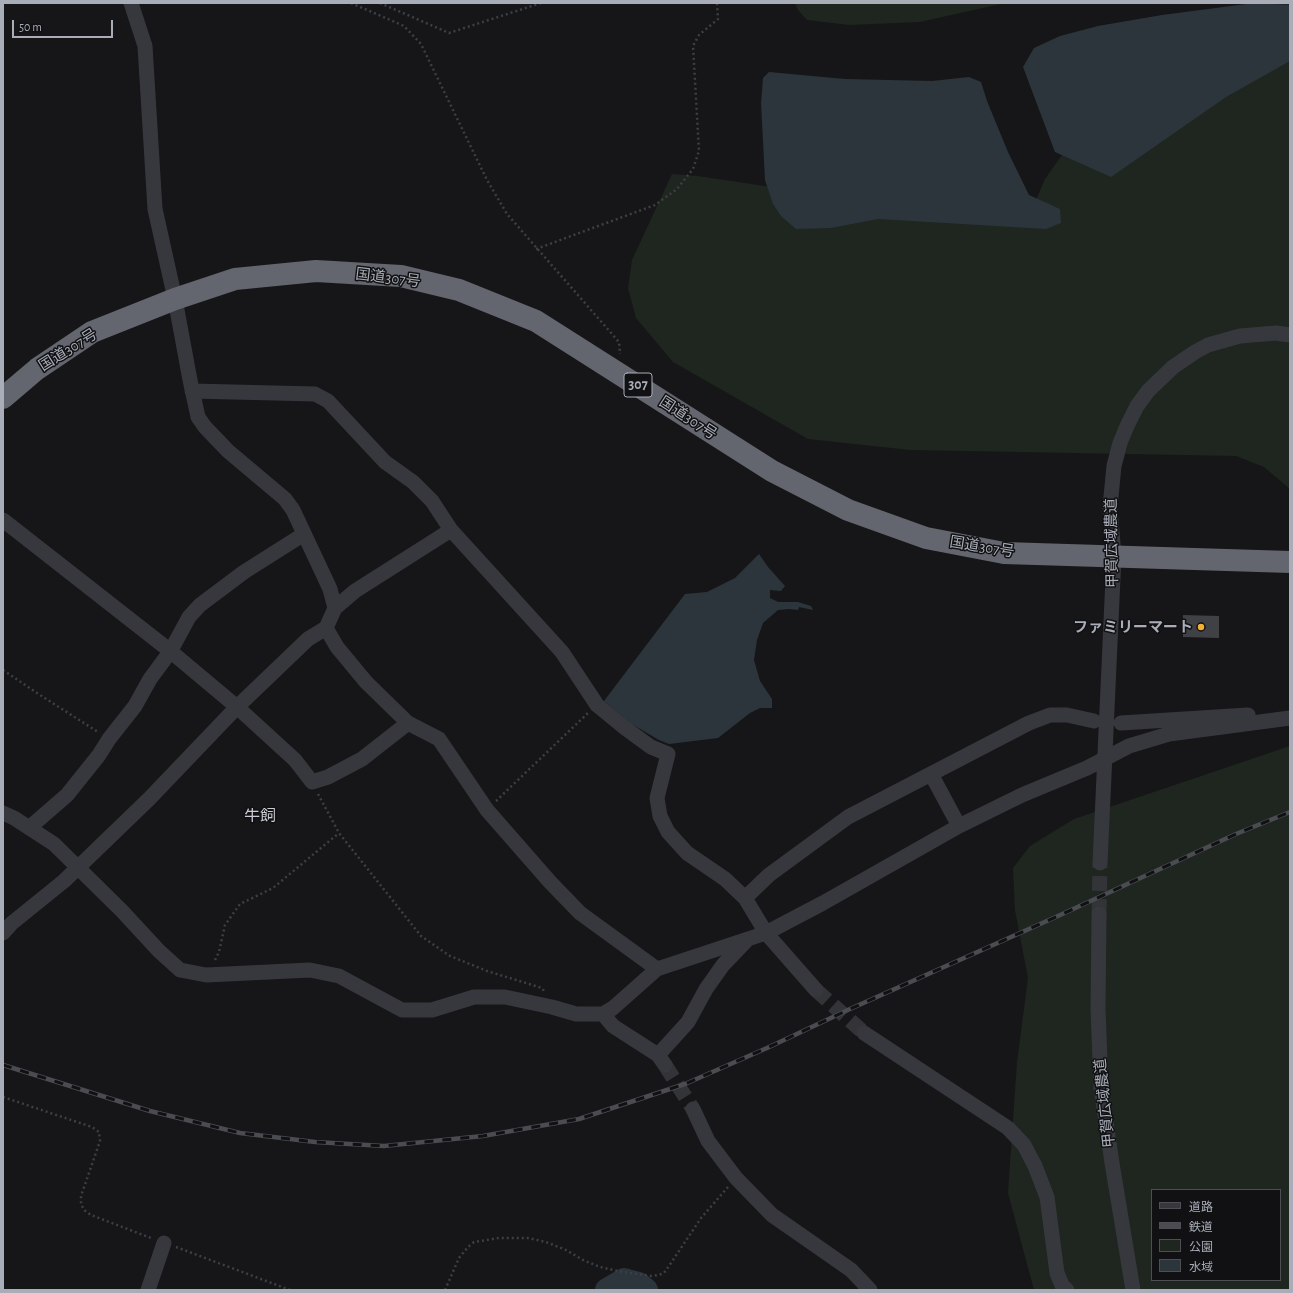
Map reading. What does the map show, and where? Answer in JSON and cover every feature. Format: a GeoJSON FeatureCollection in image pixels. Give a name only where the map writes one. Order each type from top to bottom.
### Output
{"type":"FeatureCollection","features":[{"type":"Feature","properties":{"kind":"highway","name":"国道307号"},"geometry":{"type":"LineString","coordinates":[[3,398],[37,369],[92,332],[175,299],[234,279],[316,271],[401,276],[458,290],[536,321],[772,471],[848,510],[926,538],[1004,552],[1290,562]]}},
{"type":"Feature","properties":{"kind":"street"},"geometry":{"type":"LineString","coordinates":[[131,3],[145,46],[155,209],[175,299],[198,417],[205,427],[228,451],[285,499],[293,510],[330,589],[335,608]]}},
{"type":"Feature","properties":{"kind":"street","name":"甲賀広域農道"},"geometry":{"type":"LineString","coordinates":[[1100,863],[1114,556],[1110,507],[1114,466],[1127,426],[1137,406],[1148,391],[1173,367],[1195,352],[1208,346],[1246,335],[1276,333],[1290,335]]}},
{"type":"Feature","properties":{"kind":"street"},"geometry":{"type":"LineString","coordinates":[[192,391],[315,394],[328,401],[385,462],[413,482],[432,501],[451,530],[562,652],[597,705],[651,748],[668,754],[657,798],[660,816],[668,832],[687,853],[725,879],[745,898],[766,933],[816,990]]}},
{"type":"Feature","properties":{"kind":"street"},"geometry":{"type":"LineString","coordinates":[[3,520],[170,652],[236,707],[295,760],[312,782],[328,777],[362,759],[408,723]]}},
{"type":"Feature","properties":{"kind":"street"},"geometry":{"type":"LineString","coordinates":[[3,932],[64,881],[149,799],[236,707],[308,639],[326,628],[335,608],[356,591],[451,530]]}},
{"type":"Feature","properties":{"kind":"street"},"geometry":{"type":"LineString","coordinates":[[29,828],[67,795],[99,755],[109,739],[135,706],[150,679],[170,652],[189,617],[200,605],[244,572],[304,534]]}},
{"type":"Feature","properties":{"kind":"street"},"geometry":{"type":"LineString","coordinates":[[326,628],[337,647],[366,682],[408,723],[440,739],[487,810],[550,882],[580,913],[657,969]]}},
{"type":"Feature","properties":{"kind":"street"},"geometry":{"type":"LineString","coordinates":[[745,898],[769,875],[848,817],[1029,723],[1050,715],[1067,715],[1094,721]]}},
{"type":"Feature","properties":{"kind":"street"},"geometry":{"type":"LineString","coordinates":[[1121,723],[1250,715],[1258,723]]}},
{"type":"Feature","properties":{"kind":"street"},"geometry":{"type":"LineString","coordinates":[[3,812],[54,844],[122,911],[159,951],[180,970],[206,975],[310,970],[339,976],[402,1010],[432,1010],[474,997],[506,997],[576,1014],[603,1014],[613,1008],[657,969],[691,956],[766,933],[823,903],[959,826],[1022,795],[1087,768],[1129,746],[1169,734],[1290,718]]}},
{"type":"Feature","properties":{"kind":"street"},"geometry":{"type":"LineString","coordinates":[[931,774],[959,826]]}},
{"type":"Feature","properties":{"kind":"street","name":"甲賀広域農道"},"geometry":{"type":"LineString","coordinates":[[1099,914],[1098,1009],[1101,1088],[1112,1163],[1134,1290]]}},
{"type":"Feature","properties":{"kind":"street"},"geometry":{"type":"LineString","coordinates":[[603,1014],[613,1026],[661,1060],[688,1022],[706,989],[723,964],[748,938]]}},
{"type":"Feature","properties":{"kind":"street"},"geometry":{"type":"LineString","coordinates":[[864,1033],[1008,1128],[1024,1145],[1035,1166],[1046,1197],[1057,1273],[1062,1285],[1067,1290]]}},
{"type":"Feature","properties":{"kind":"street"},"geometry":{"type":"LineString","coordinates":[[692,1109],[708,1140],[736,1178],[772,1215],[851,1270],[870,1290]]}},
{"type":"Feature","properties":{"kind":"street"},"geometry":{"type":"LineString","coordinates":[[148,1290],[164,1243]]}},
{"type":"Feature","properties":{"kind":"path"},"geometry":{"type":"LineString","coordinates":[[351,3],[404,26],[421,44],[506,214],[619,342],[620,374]]}},
{"type":"Feature","properties":{"kind":"path"},"geometry":{"type":"LineString","coordinates":[[380,3],[449,33],[541,3]]}},
{"type":"Feature","properties":{"kind":"path"},"geometry":{"type":"LineString","coordinates":[[536,249],[655,205],[677,189],[693,169],[699,151],[693,46],[699,35],[718,19],[717,3]]}},
{"type":"Feature","properties":{"kind":"path"},"geometry":{"type":"LineString","coordinates":[[3,670],[109,739]]}},
{"type":"Feature","properties":{"kind":"path"},"geometry":{"type":"LineString","coordinates":[[487,810],[597,705]]}},
{"type":"Feature","properties":{"kind":"path"},"geometry":{"type":"LineString","coordinates":[[312,782],[339,833],[421,936],[450,956],[542,988],[552,1007]]}},
{"type":"Feature","properties":{"kind":"path"},"geometry":{"type":"LineString","coordinates":[[206,975],[219,952],[225,925],[240,904],[273,888],[339,833]]}},
{"type":"Feature","properties":{"kind":"path"},"geometry":{"type":"LineString","coordinates":[[3,1097],[92,1126],[99,1132],[100,1141],[81,1196],[81,1204],[84,1210],[91,1215],[290,1290]]}},
{"type":"Feature","properties":{"kind":"path"},"geometry":{"type":"LineString","coordinates":[[445,1290],[459,1258],[468,1247],[474,1242],[499,1238],[528,1238],[546,1242],[600,1267],[618,1271],[651,1276],[664,1273],[701,1218],[736,1178]]}},
{"type":"Feature","properties":{"kind":"green space"},"geometry":{"type":"Polygon","coordinates":[[[795,3],[1005,3],[920,22],[849,25],[807,20],[798,10],[795,3]]]}},
{"type":"Feature","properties":{"kind":"green space"},"geometry":{"type":"Polygon","coordinates":[[[1260,3],[1290,3],[1290,489],[1264,467],[1236,456],[910,450],[808,439],[673,362],[636,318],[628,288],[632,260],[672,174],[697,176],[1017,223],[1031,211],[1045,179],[1069,145],[1262,12],[1260,3]]]}},
{"type":"Feature","properties":{"kind":"green space"},"geometry":{"type":"Polygon","coordinates":[[[1290,746],[1290,1290],[1034,1290],[1008,1193],[1017,1062],[1028,978],[1015,910],[1013,868],[1030,846],[1074,819],[1290,746]]]}},
{"type":"Feature","properties":{"kind":"water"},"geometry":{"type":"Polygon","coordinates":[[[1254,3],[1290,5],[1290,61],[1226,97],[1111,177],[1055,152],[1023,67],[1034,48],[1060,36],[1098,26],[1162,15],[1254,3]]]}},
{"type":"Feature","properties":{"kind":"water"},"geometry":{"type":"Polygon","coordinates":[[[769,72],[845,79],[932,81],[969,77],[981,82],[987,101],[1008,152],[1029,195],[1060,209],[1061,223],[1046,229],[878,219],[831,228],[796,229],[781,216],[773,204],[765,180],[761,103],[763,78],[769,72]]]}},
{"type":"Feature","properties":{"kind":"water"},"geometry":{"type":"Polygon","coordinates":[[[759,554],[768,567],[785,586],[781,591],[770,590],[770,598],[778,602],[798,602],[811,606],[813,610],[799,607],[798,610],[778,610],[763,623],[757,640],[754,660],[760,681],[772,699],[772,708],[760,708],[750,713],[718,738],[669,744],[659,740],[630,723],[604,701],[685,594],[707,592],[735,578],[759,554]]]}},
{"type":"Feature","properties":{"kind":"building","name":"ファミリーマート"},"geometry":{"type":"Polygon","coordinates":[[[1183,615],[1219,616],[1219,638],[1183,637],[1183,615]]]}},
{"type":"Feature","properties":{"kind":"waterway"},"geometry":{"type":"LineString","coordinates":[[607,1290],[624,1280],[639,1284],[646,1290]]}},
{"type":"Feature","properties":{"kind":"tunnel"},"geometry":{"type":"LineString","coordinates":[[1099,914],[1100,863]]}},
{"type":"Feature","properties":{"kind":"tunnel"},"geometry":{"type":"LineString","coordinates":[[816,990],[864,1033]]}},
{"type":"Feature","properties":{"kind":"tunnel"},"geometry":{"type":"LineString","coordinates":[[665,1065],[693,1109]]}},
{"type":"Feature","properties":{"kind":"railway"},"geometry":{"type":"LineString","coordinates":[[3,1065],[150,1111],[240,1133],[315,1142],[384,1146],[483,1136],[579,1119],[685,1084],[1236,834],[1290,812]]}},
{"type":"Feature","properties":{"kind":"place","name":"ファミリーマート"},"geometry":{"type":"Point","coordinates":[1201,627]}},
{"type":"Feature","properties":{"kind":"district","name":"牛飼"},"geometry":{"type":"Point","coordinates":[260,816]}}]}
